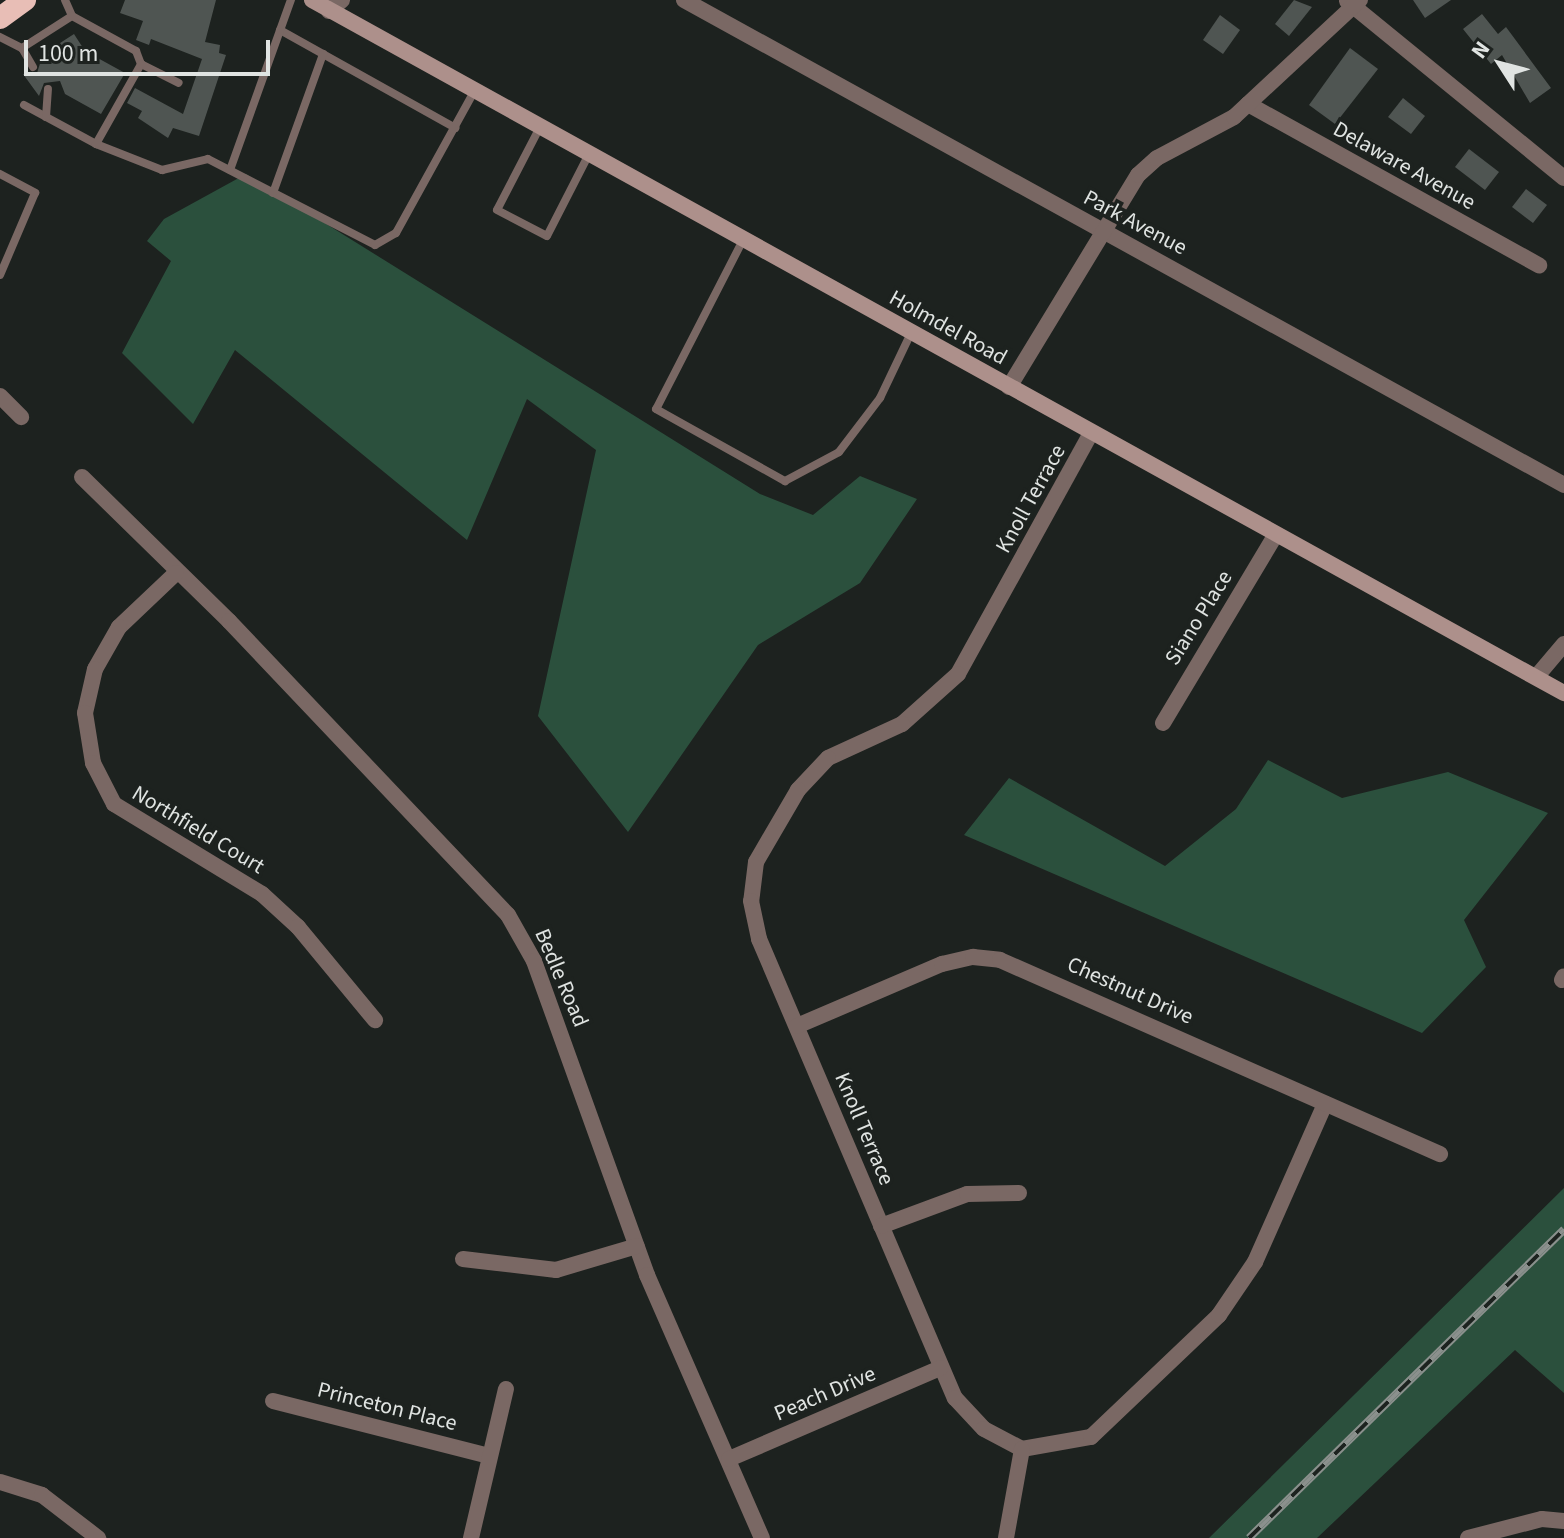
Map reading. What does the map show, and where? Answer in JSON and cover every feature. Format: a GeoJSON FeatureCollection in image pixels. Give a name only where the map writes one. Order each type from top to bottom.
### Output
{"type":"FeatureCollection","features":[{"type":"Feature","properties":{"kind":"highway"},"geometry":{"type":"LineString","coordinates":[[0,18],[25,0]]}},
{"type":"Feature","properties":{"kind":"main road","name":"Holmdel Road"},"geometry":{"type":"LineString","coordinates":[[312,0],[336,6],[540,127],[1564,693]]}},
{"type":"Feature","properties":{"kind":"street","name":"Park Avenue"},"geometry":{"type":"LineString","coordinates":[[684,0],[1564,485]]}},
{"type":"Feature","properties":{"kind":"street"},"geometry":{"type":"LineString","coordinates":[[1009,387],[1103,231],[1146,167],[1213,131],[1248,104],[1353,2],[1564,178]]}},
{"type":"Feature","properties":{"kind":"street","name":"Delaware Avenue"},"geometry":{"type":"LineString","coordinates":[[1248,104],[1539,265]]}},
{"type":"Feature","properties":{"kind":"street"},"geometry":{"type":"LineString","coordinates":[[0,396],[21,417]]}},
{"type":"Feature","properties":{"kind":"street","name":"Knoll Terrace"},"geometry":{"type":"LineString","coordinates":[[1022,1449],[969,1417],[940,1368],[753,917],[752,881],[763,847],[817,767],[902,724],[958,674],[1091,433]]}},
{"type":"Feature","properties":{"kind":"street","name":"Bedle Road"},"geometry":{"type":"LineString","coordinates":[[82,477],[176,573],[229,621],[508,915],[534,961],[637,1246],[762,1538]]}},
{"type":"Feature","properties":{"kind":"street","name":"Siano Place"},"geometry":{"type":"LineString","coordinates":[[1163,723],[1275,536]]}},
{"type":"Feature","properties":{"kind":"street","name":"Northfield Court"},"geometry":{"type":"LineString","coordinates":[[176,573],[119,627],[95,669],[85,713],[93,763],[114,804],[262,894],[289,918],[375,1020]]}},
{"type":"Feature","properties":{"kind":"street"},"geometry":{"type":"LineString","coordinates":[[1537,676],[1564,644]]}},
{"type":"Feature","properties":{"kind":"street","name":"Chestnut Drive"},"geometry":{"type":"LineString","coordinates":[[797,1026],[942,964],[985,957],[1014,964],[1440,1154]]}},
{"type":"Feature","properties":{"kind":"street"},"geometry":{"type":"LineString","coordinates":[[1006,1538],[1022,1449],[1091,1437],[1219,1315],[1255,1262],[1325,1104]]}},
{"type":"Feature","properties":{"kind":"street"},"geometry":{"type":"LineString","coordinates":[[881,1226],[967,1194],[1019,1193]]}},
{"type":"Feature","properties":{"kind":"street"},"geometry":{"type":"LineString","coordinates":[[463,1259],[556,1270],[637,1246]]}},
{"type":"Feature","properties":{"kind":"street","name":"Peach Drive"},"geometry":{"type":"LineString","coordinates":[[729,1459],[940,1368]]}},
{"type":"Feature","properties":{"kind":"street"},"geometry":{"type":"LineString","coordinates":[[471,1538],[506,1389]]}},
{"type":"Feature","properties":{"kind":"street","name":"Princeton Place"},"geometry":{"type":"LineString","coordinates":[[273,1401],[489,1456]]}},
{"type":"Feature","properties":{"kind":"street"},"geometry":{"type":"LineString","coordinates":[[0,1482],[42,1495],[98,1538]]}},
{"type":"Feature","properties":{"kind":"street"},"geometry":{"type":"LineString","coordinates":[[1468,1538],[1542,1519],[1564,1521]]}},
{"type":"Feature","properties":{"kind":"lane"},"geometry":{"type":"LineString","coordinates":[[65,0],[72,16],[136,51],[141,64],[179,83]]}},
{"type":"Feature","properties":{"kind":"lane"},"geometry":{"type":"LineString","coordinates":[[230,170],[291,0]]}},
{"type":"Feature","properties":{"kind":"lane"},"geometry":{"type":"LineString","coordinates":[[22,48],[72,16]]}},
{"type":"Feature","properties":{"kind":"lane"},"geometry":{"type":"LineString","coordinates":[[280,30],[455,128]]}},
{"type":"Feature","properties":{"kind":"lane"},"geometry":{"type":"LineString","coordinates":[[0,37],[22,48],[33,67]]}},
{"type":"Feature","properties":{"kind":"lane"},"geometry":{"type":"LineString","coordinates":[[273,193],[323,54]]}},
{"type":"Feature","properties":{"kind":"lane"},"geometry":{"type":"LineString","coordinates":[[96,144],[141,64]]}},
{"type":"Feature","properties":{"kind":"lane"},"geometry":{"type":"LineString","coordinates":[[46,117],[48,89]]}},
{"type":"Feature","properties":{"kind":"lane"},"geometry":{"type":"LineString","coordinates":[[24,105],[96,144],[162,170],[208,159],[375,245],[396,233],[475,90]]}},
{"type":"Feature","properties":{"kind":"lane"},"geometry":{"type":"LineString","coordinates":[[540,127],[497,210],[547,236],[589,154]]}},
{"type":"Feature","properties":{"kind":"lane"},"geometry":{"type":"LineString","coordinates":[[0,174],[35,193],[0,275]]}},
{"type":"Feature","properties":{"kind":"lane"},"geometry":{"type":"LineString","coordinates":[[743,240],[656,409],[785,481],[839,452],[880,398],[911,333]]}},
{"type":"Feature","properties":{"kind":"green space"},"geometry":{"type":"Polygon","coordinates":[[[246,174],[760,494],[813,515],[860,476],[917,499],[860,583],[758,645],[628,832],[538,716],[596,450],[527,399],[467,540],[235,350],[193,424],[122,353],[171,261],[147,241],[164,219],[246,174]]]}},
{"type":"Feature","properties":{"kind":"green space"},"geometry":{"type":"Polygon","coordinates":[[[1268,760],[1342,798],[1448,772],[1548,813],[1464,920],[1486,967],[1422,1033],[964,835],[1009,778],[1165,866],[1236,809],[1268,760]]]}},
{"type":"Feature","properties":{"kind":"green space"},"geometry":{"type":"Polygon","coordinates":[[[1564,1188],[1564,1393],[1515,1350],[1317,1538],[1209,1538],[1564,1188]]]}},
{"type":"Feature","properties":{"kind":"building"},"geometry":{"type":"Polygon","coordinates":[[[125,0],[216,0],[205,42],[220,45],[219,53],[226,55],[199,136],[173,128],[168,138],[138,118],[142,111],[127,103],[135,88],[183,114],[202,59],[151,39],[149,45],[136,40],[143,21],[120,13],[125,0]]]}},
{"type":"Feature","properties":{"kind":"building"},"geometry":{"type":"Polygon","coordinates":[[[1294,0],[1312,7],[1289,36],[1275,24],[1294,0]]]}},
{"type":"Feature","properties":{"kind":"building"},"geometry":{"type":"Polygon","coordinates":[[[1413,0],[1451,0],[1425,18],[1413,0]]]}},
{"type":"Feature","properties":{"kind":"building"},"geometry":{"type":"Polygon","coordinates":[[[1482,14],[1498,34],[1506,27],[1551,88],[1530,103],[1502,55],[1491,64],[1463,29],[1482,14]]]}},
{"type":"Feature","properties":{"kind":"building"},"geometry":{"type":"Polygon","coordinates":[[[1220,15],[1240,30],[1223,54],[1203,40],[1220,15]]]}},
{"type":"Feature","properties":{"kind":"building"},"geometry":{"type":"Polygon","coordinates":[[[74,34],[85,51],[125,73],[101,114],[65,94],[60,81],[44,83],[39,96],[23,74],[37,73],[43,54],[74,34]]]}},
{"type":"Feature","properties":{"kind":"building"},"geometry":{"type":"Polygon","coordinates":[[[1350,48],[1378,69],[1335,124],[1309,105],[1350,48]]]}},
{"type":"Feature","properties":{"kind":"building"},"geometry":{"type":"Polygon","coordinates":[[[1403,98],[1425,116],[1411,134],[1388,117],[1403,98]]]}},
{"type":"Feature","properties":{"kind":"building"},"geometry":{"type":"Polygon","coordinates":[[[1469,149],[1499,172],[1485,190],[1455,167],[1469,149]]]}},
{"type":"Feature","properties":{"kind":"building"},"geometry":{"type":"Polygon","coordinates":[[[1526,189],[1547,205],[1533,223],[1512,207],[1526,189]]]}},
{"type":"Feature","properties":{"kind":"railway"},"geometry":{"type":"LineString","coordinates":[[1249,1538],[1564,1229]]}}]}
